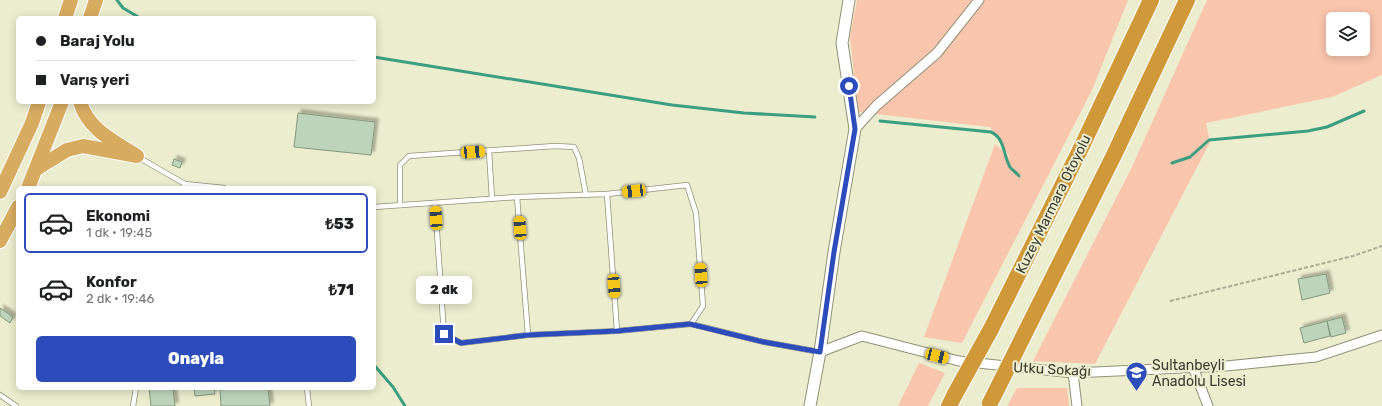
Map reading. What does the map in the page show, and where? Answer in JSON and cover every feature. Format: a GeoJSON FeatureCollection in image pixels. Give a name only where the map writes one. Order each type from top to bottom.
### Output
{"type":"FeatureCollection","features":[{"type":"Feature","properties":{"kind":"highway"},"geometry":{"type":"LineString","coordinates":[[67,16],[71,0]]}},
{"type":"Feature","properties":{"kind":"highway"},"geometry":{"type":"LineString","coordinates":[[91,16],[96,0]]}},
{"type":"Feature","properties":{"kind":"highway","name":"Kuzey Marmara Otoyolu"},"geometry":{"type":"LineString","coordinates":[[952,400],[991,329],[1081,148],[1151,0]]}},
{"type":"Feature","properties":{"kind":"highway"},"geometry":{"type":"LineString","coordinates":[[989,404],[1114,155],[1187,0]]}},
{"type":"Feature","properties":{"kind":"highway"},"geometry":{"type":"LineString","coordinates":[[0,192],[32,122],[38,104]]}},
{"type":"Feature","properties":{"kind":"highway"},"geometry":{"type":"LineString","coordinates":[[29,186],[61,104]]}},
{"type":"Feature","properties":{"kind":"highway"},"geometry":{"type":"LineString","coordinates":[[81,104],[84,115],[97,130],[137,156]]}},
{"type":"Feature","properties":{"kind":"highway"},"geometry":{"type":"LineString","coordinates":[[36,169],[67,150],[83,146],[137,156]]}},
{"type":"Feature","properties":{"kind":"highway"},"geometry":{"type":"LineString","coordinates":[[0,241],[16,211]]}},
{"type":"Feature","properties":{"kind":"street"},"geometry":{"type":"LineString","coordinates":[[810,406],[820,352],[834,252],[855,129],[842,44],[849,0]]}},
{"type":"Feature","properties":{"kind":"street"},"geometry":{"type":"LineString","coordinates":[[855,129],[877,105],[936,53],[979,0]]}},
{"type":"Feature","properties":{"kind":"street","name":"Utku Sokağı"},"geometry":{"type":"LineString","coordinates":[[820,352],[862,336],[959,362],[1073,373],[1193,367],[1316,357],[1382,335]]}},
{"type":"Feature","properties":{"kind":"street"},"geometry":{"type":"LineString","coordinates":[[1193,367],[1208,406]]}},
{"type":"Feature","properties":{"kind":"street"},"geometry":{"type":"LineString","coordinates":[[1073,373],[1077,406]]}},
{"type":"Feature","properties":{"kind":"lane"},"geometry":{"type":"LineString","coordinates":[[400,205],[400,165],[409,156],[555,146],[574,147],[579,158],[586,195]]}},
{"type":"Feature","properties":{"kind":"lane"},"geometry":{"type":"LineString","coordinates":[[489,151],[492,199]]}},
{"type":"Feature","properties":{"kind":"lane"},"geometry":{"type":"LineString","coordinates":[[137,156],[184,186]]}},
{"type":"Feature","properties":{"kind":"lane"},"geometry":{"type":"LineString","coordinates":[[376,207],[517,197],[607,194],[687,185],[696,213],[703,306],[690,324]]}},
{"type":"Feature","properties":{"kind":"lane"},"geometry":{"type":"LineString","coordinates":[[607,194],[617,331]]}},
{"type":"Feature","properties":{"kind":"lane"},"geometry":{"type":"LineString","coordinates":[[517,197],[528,335]]}},
{"type":"Feature","properties":{"kind":"lane"},"geometry":{"type":"LineString","coordinates":[[435,203],[444,334],[461,343],[528,335],[617,331],[690,324],[764,342],[820,352]]}},
{"type":"Feature","properties":{"kind":"lane"},"geometry":{"type":"LineString","coordinates":[[133,406],[136,390]]}},
{"type":"Feature","properties":{"kind":"lane"},"geometry":{"type":"LineString","coordinates":[[306,390],[309,406]]}},
{"type":"Feature","properties":{"kind":"lane"},"geometry":{"type":"LineString","coordinates":[[0,395],[16,406]]}},
{"type":"Feature","properties":{"kind":"path"},"geometry":{"type":"LineString","coordinates":[[1170,301],[1353,256],[1382,246]]}},
{"type":"Feature","properties":{"kind":"shaded area"},"geometry":{"type":"Polygon","coordinates":[[[857,0],[1128,0],[1092,90],[962,343],[924,337],[995,144],[1011,159],[990,127],[858,112],[850,36],[857,0]]]}},
{"type":"Feature","properties":{"kind":"shaded area"},"geometry":{"type":"Polygon","coordinates":[[[1207,0],[1382,0],[1382,75],[1332,97],[1206,123],[1210,142],[1095,364],[1033,361],[1131,169],[1207,0]]]}},
{"type":"Feature","properties":{"kind":"shaded area"},"geometry":{"type":"Polygon","coordinates":[[[919,363],[945,373],[928,406],[898,406],[919,363]]]}},
{"type":"Feature","properties":{"kind":"shaded area"},"geometry":{"type":"Polygon","coordinates":[[[1017,388],[1067,388],[1069,406],[1007,406],[1017,388]]]}},
{"type":"Feature","properties":{"kind":"building"},"geometry":{"type":"Polygon","coordinates":[[[298,113],[375,122],[371,155],[294,147],[298,113]]]}},
{"type":"Feature","properties":{"kind":"building"},"geometry":{"type":"Polygon","coordinates":[[[174,159],[182,162],[180,168],[172,165],[174,159]]]}},
{"type":"Feature","properties":{"kind":"building"},"geometry":{"type":"Polygon","coordinates":[[[1326,274],[1330,293],[1302,300],[1298,279],[1326,274]]]}},
{"type":"Feature","properties":{"kind":"building"},"geometry":{"type":"Polygon","coordinates":[[[0,308],[13,317],[10,323],[0,316],[0,308]]]}},
{"type":"Feature","properties":{"kind":"building"},"geometry":{"type":"Polygon","coordinates":[[[1342,317],[1346,333],[1331,337],[1327,321],[1342,317]]]}},
{"type":"Feature","properties":{"kind":"building"},"geometry":{"type":"Polygon","coordinates":[[[1327,321],[1330,336],[1304,343],[1300,328],[1327,321]]]}},
{"type":"Feature","properties":{"kind":"building"},"geometry":{"type":"Polygon","coordinates":[[[149,390],[173,390],[175,406],[151,406],[149,390]]]}},
{"type":"Feature","properties":{"kind":"building"},"geometry":{"type":"Polygon","coordinates":[[[194,390],[214,390],[215,394],[195,396],[194,390]]]}},
{"type":"Feature","properties":{"kind":"building"},"geometry":{"type":"Polygon","coordinates":[[[220,390],[268,390],[270,406],[221,406],[220,390]]]}},
{"type":"Feature","properties":{"kind":"waterway"},"geometry":{"type":"LineString","coordinates":[[117,0],[123,8],[137,16]]}},
{"type":"Feature","properties":{"kind":"waterway"},"geometry":{"type":"LineString","coordinates":[[376,57],[672,105],[744,113],[815,117]]}},
{"type":"Feature","properties":{"kind":"waterway"},"geometry":{"type":"LineString","coordinates":[[1172,163],[1190,157],[1209,140],[1308,131],[1327,127],[1364,111]]}},
{"type":"Feature","properties":{"kind":"waterway"},"geometry":{"type":"LineString","coordinates":[[880,121],[991,132],[999,138],[1010,167],[1019,176]]}},
{"type":"Feature","properties":{"kind":"waterway"},"geometry":{"type":"LineString","coordinates":[[376,367],[393,387],[405,406]]}},
{"type":"Feature","properties":{"kind":"place","name":"Sultanbeyli Anadolu Lisesi"},"geometry":{"type":"Point","coordinates":[1136,392]}},
{"type":"Feature","properties":{"kind":"route"},"geometry":{"type":"LineString","coordinates":[[444,334],[461,343],[528,335],[617,331],[690,324],[764,342],[820,352],[834,252],[855,129],[849,86]]}}]}
